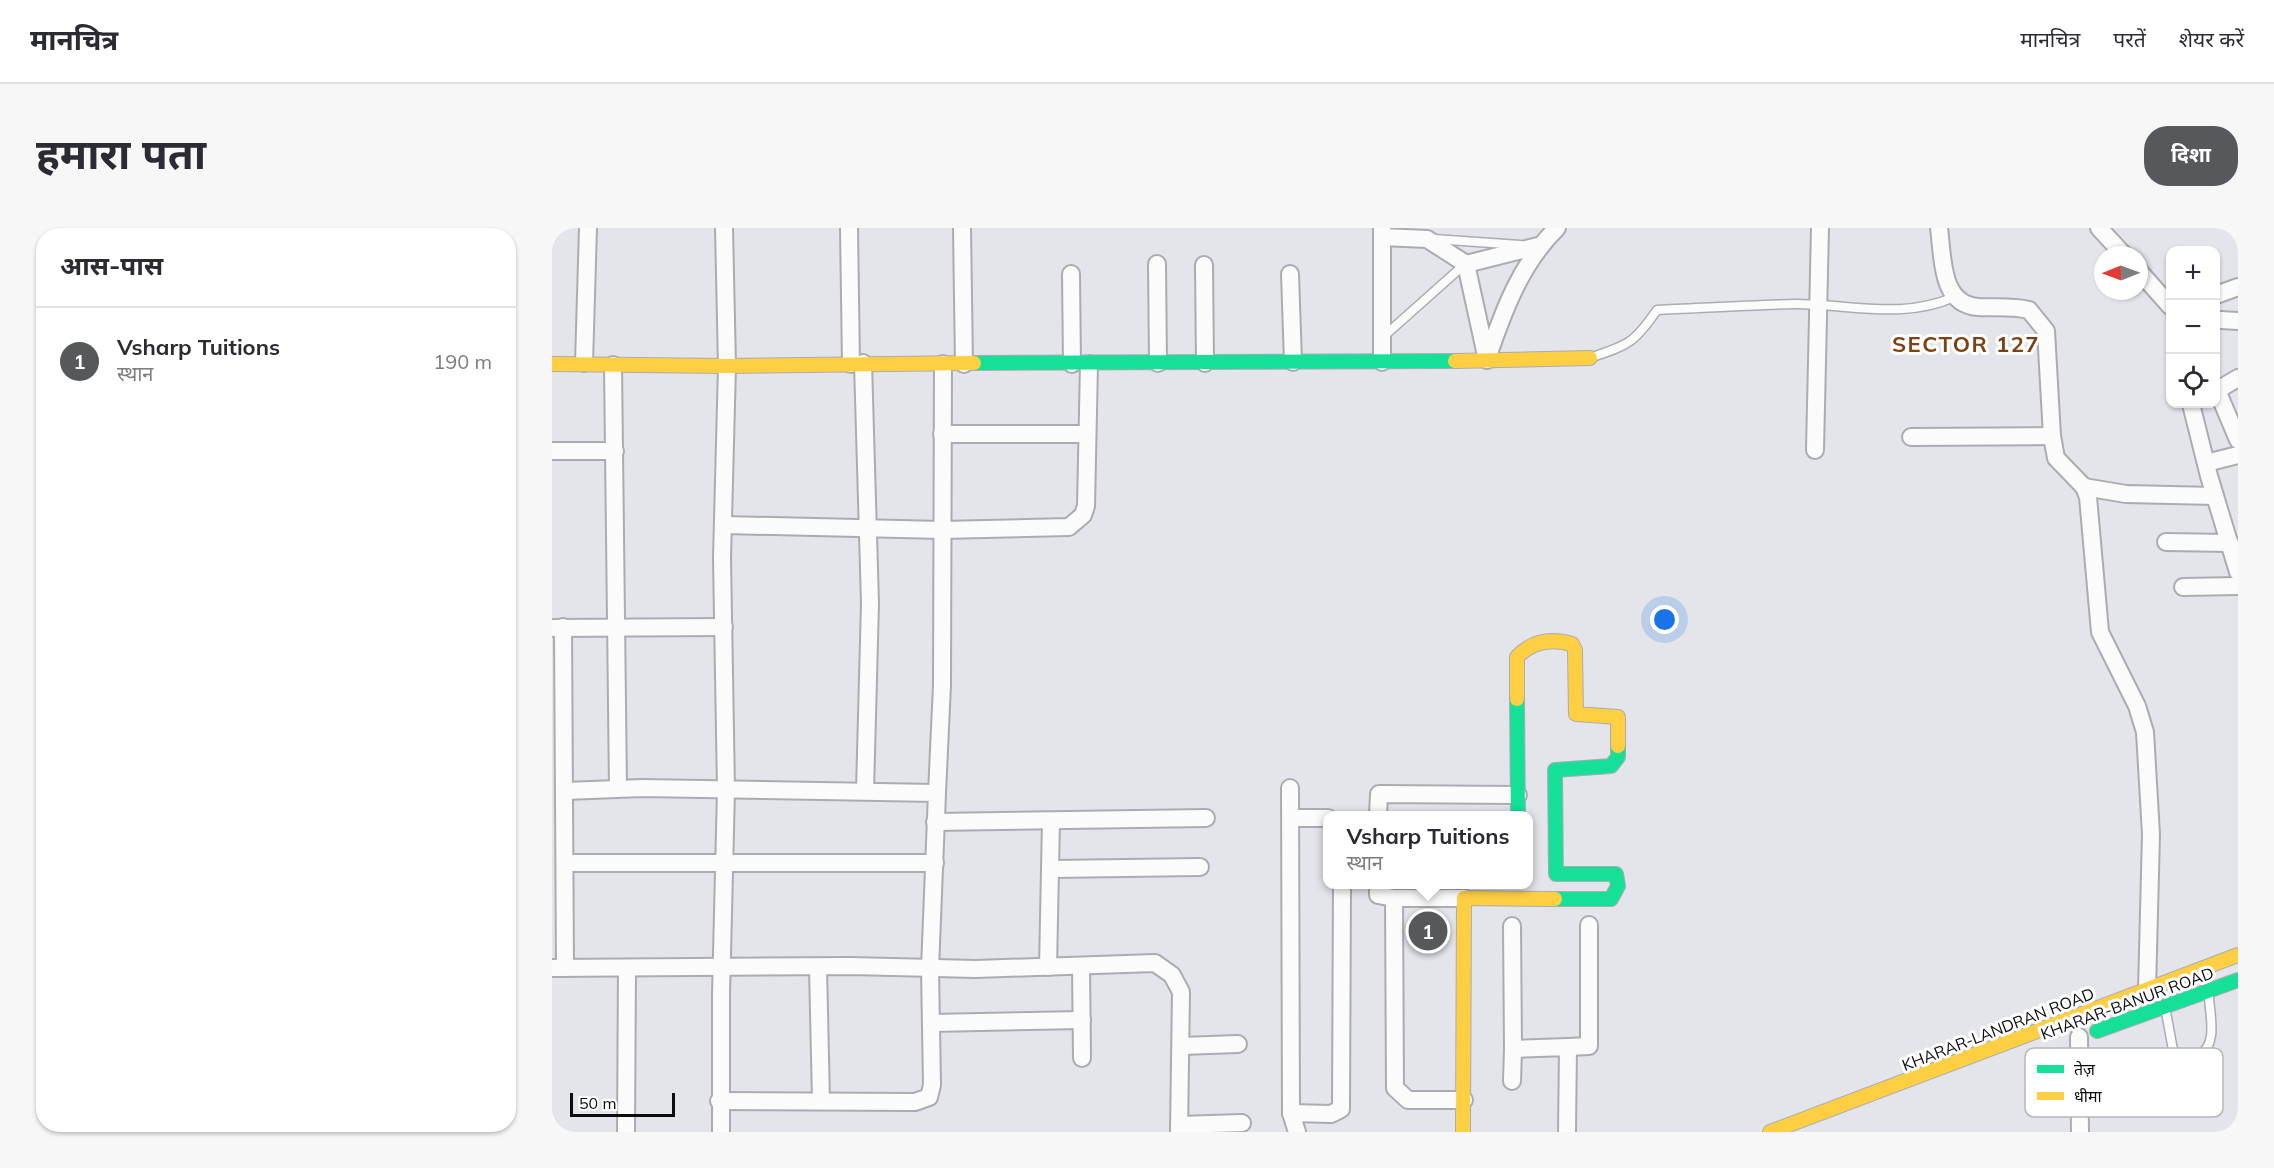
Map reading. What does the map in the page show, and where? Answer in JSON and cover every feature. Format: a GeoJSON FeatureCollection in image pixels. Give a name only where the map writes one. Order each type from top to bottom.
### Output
{"type":"FeatureCollection","features":[{"type":"Feature","properties":{"kind":"main road"},"geometry":{"type":"LineString","coordinates":[[552,364],[727,366],[857,363],[1080,364],[1590,358]]}},
{"type":"Feature","properties":{"kind":"main road"},"geometry":{"type":"LineString","coordinates":[[1463,1132],[1464,898],[1520,892],[1611,899],[1617,886],[1616,874],[1556,874],[1555,770],[1611,766],[1618,757],[1618,717],[1576,714],[1575,650],[1572,644],[1565,641],[1536,642],[1527,646],[1518,657],[1518,811]]}},
{"type":"Feature","properties":{"kind":"main road","name":"KHARAR-LANDRAN ROAD"},"geometry":{"type":"LineString","coordinates":[[1770,1132],[2238,956]]}},
{"type":"Feature","properties":{"kind":"main road","name":"KHARAR-BANUR ROAD"},"geometry":{"type":"LineString","coordinates":[[2074,1039],[2238,980]]}},
{"type":"Feature","properties":{"kind":"street"},"geometry":{"type":"LineString","coordinates":[[584,363],[588,228]]}},
{"type":"Feature","properties":{"kind":"street"},"geometry":{"type":"LineString","coordinates":[[721,1132],[719,1101],[726,790],[724,525],[727,366],[724,228]]}},
{"type":"Feature","properties":{"kind":"street"},"geometry":{"type":"LineString","coordinates":[[849,228],[869,528],[869,680],[865,791]]}},
{"type":"Feature","properties":{"kind":"street"},"geometry":{"type":"LineString","coordinates":[[962,228],[964,364]]}},
{"type":"Feature","properties":{"kind":"street"},"geometry":{"type":"LineString","coordinates":[[1486,360],[1503,309],[1538,246],[1557,228]]}},
{"type":"Feature","properties":{"kind":"street"},"geometry":{"type":"LineString","coordinates":[[1815,450],[1820,228]]}},
{"type":"Feature","properties":{"kind":"street"},"geometry":{"type":"LineString","coordinates":[[1939,228],[1948,287],[1954,297],[1971,306],[2029,310],[2046,331],[2052,436],[2056,458],[2084,487],[2090,512],[2096,611],[2100,632],[2137,706],[2145,732],[2151,834],[2147,990]]}},
{"type":"Feature","properties":{"kind":"street"},"geometry":{"type":"LineString","coordinates":[[2099,228],[2116,246]]}},
{"type":"Feature","properties":{"kind":"street"},"geometry":{"type":"LineString","coordinates":[[1382,362],[1382,233],[1427,239],[1466,264],[1486,360]]}},
{"type":"Feature","properties":{"kind":"street"},"geometry":{"type":"LineString","coordinates":[[1466,264],[1538,246]]}},
{"type":"Feature","properties":{"kind":"street"},"geometry":{"type":"LineString","coordinates":[[1157,264],[1158,363]]}},
{"type":"Feature","properties":{"kind":"street"},"geometry":{"type":"LineString","coordinates":[[1204,265],[1205,363]]}},
{"type":"Feature","properties":{"kind":"street"},"geometry":{"type":"LineString","coordinates":[[724,525],[942,530],[1059,528],[1077,522],[1086,506],[1087,434],[1071,274]]}},
{"type":"Feature","properties":{"kind":"street"},"geometry":{"type":"LineString","coordinates":[[1290,274],[1293,362]]}},
{"type":"Feature","properties":{"kind":"street"},"geometry":{"type":"LineString","coordinates":[[2148,281],[2166,301]]}},
{"type":"Feature","properties":{"kind":"street"},"geometry":{"type":"LineString","coordinates":[[2220,294],[2238,287]]}},
{"type":"Feature","properties":{"kind":"street"},"geometry":{"type":"LineString","coordinates":[[2221,320],[2238,321]]}},
{"type":"Feature","properties":{"kind":"street"},"geometry":{"type":"LineString","coordinates":[[719,1101],[924,1100],[929,1096],[932,1085],[930,969],[942,685],[943,364]]}},
{"type":"Feature","properties":{"kind":"street"},"geometry":{"type":"LineString","coordinates":[[613,365],[618,788]]}},
{"type":"Feature","properties":{"kind":"street"},"geometry":{"type":"LineString","coordinates":[[2220,389],[2238,378]]}},
{"type":"Feature","properties":{"kind":"street"},"geometry":{"type":"LineString","coordinates":[[2220,400],[2238,440]]}},
{"type":"Feature","properties":{"kind":"street"},"geometry":{"type":"LineString","coordinates":[[2193,408],[2215,496],[2238,572]]}},
{"type":"Feature","properties":{"kind":"street"},"geometry":{"type":"LineString","coordinates":[[942,434],[1087,434]]}},
{"type":"Feature","properties":{"kind":"street"},"geometry":{"type":"LineString","coordinates":[[1911,437],[2052,436]]}},
{"type":"Feature","properties":{"kind":"street"},"geometry":{"type":"LineString","coordinates":[[552,451],[615,451]]}},
{"type":"Feature","properties":{"kind":"street"},"geometry":{"type":"LineString","coordinates":[[2206,463],[2238,455]]}},
{"type":"Feature","properties":{"kind":"street"},"geometry":{"type":"LineString","coordinates":[[2084,487],[2126,494],[2215,496]]}},
{"type":"Feature","properties":{"kind":"street"},"geometry":{"type":"LineString","coordinates":[[2166,542],[2230,543]]}},
{"type":"Feature","properties":{"kind":"street"},"geometry":{"type":"LineString","coordinates":[[2183,587],[2238,586]]}},
{"type":"Feature","properties":{"kind":"street"},"geometry":{"type":"LineString","coordinates":[[724,627],[558,627],[566,792],[566,863],[558,968],[930,969],[1155,963],[1172,975],[1181,992],[1179,1128],[1242,1123]]}},
{"type":"Feature","properties":{"kind":"street"},"geometry":{"type":"LineString","coordinates":[[566,792],[618,788],[936,793]]}},
{"type":"Feature","properties":{"kind":"street"},"geometry":{"type":"LineString","coordinates":[[1290,788],[1291,1113],[1297,1132]]}},
{"type":"Feature","properties":{"kind":"street"},"geometry":{"type":"LineString","coordinates":[[1378,811],[1379,794],[1518,795]]}},
{"type":"Feature","properties":{"kind":"street"},"geometry":{"type":"LineString","coordinates":[[935,822],[1206,818]]}},
{"type":"Feature","properties":{"kind":"street"},"geometry":{"type":"LineString","coordinates":[[1291,818],[1323,818]]}},
{"type":"Feature","properties":{"kind":"street"},"geometry":{"type":"LineString","coordinates":[[1048,967],[1051,821]]}},
{"type":"Feature","properties":{"kind":"street"},"geometry":{"type":"LineString","coordinates":[[566,863],[724,862],[817,865],[935,863]]}},
{"type":"Feature","properties":{"kind":"street"},"geometry":{"type":"LineString","coordinates":[[1051,869],[1200,867]]}},
{"type":"Feature","properties":{"kind":"street"},"geometry":{"type":"LineString","coordinates":[[1291,1113],[1319,1115],[1341,1109],[1342,889]]}},
{"type":"Feature","properties":{"kind":"street"},"geometry":{"type":"LineString","coordinates":[[1378,889],[1378,895],[1394,898],[1464,898]]}},
{"type":"Feature","properties":{"kind":"street"},"geometry":{"type":"LineString","coordinates":[[1394,898],[1395,1088],[1408,1100],[1464,1100]]}},
{"type":"Feature","properties":{"kind":"street"},"geometry":{"type":"LineString","coordinates":[[1513,1049],[1589,1046],[1589,925]]}},
{"type":"Feature","properties":{"kind":"street"},"geometry":{"type":"LineString","coordinates":[[1512,926],[1512,1081]]}},
{"type":"Feature","properties":{"kind":"street"},"geometry":{"type":"LineString","coordinates":[[1081,966],[1082,1058]]}},
{"type":"Feature","properties":{"kind":"street"},"geometry":{"type":"LineString","coordinates":[[818,967],[821,1101]]}},
{"type":"Feature","properties":{"kind":"street"},"geometry":{"type":"LineString","coordinates":[[627,969],[627,1132]]}},
{"type":"Feature","properties":{"kind":"street"},"geometry":{"type":"LineString","coordinates":[[931,1023],[1082,1020]]}},
{"type":"Feature","properties":{"kind":"street"},"geometry":{"type":"LineString","coordinates":[[2074,1039],[2075,1048]]}},
{"type":"Feature","properties":{"kind":"street"},"geometry":{"type":"LineString","coordinates":[[1181,1046],[1238,1044]]}},
{"type":"Feature","properties":{"kind":"street"},"geometry":{"type":"LineString","coordinates":[[1567,1132],[1568,1047]]}},
{"type":"Feature","properties":{"kind":"street"},"geometry":{"type":"LineString","coordinates":[[2079,1117],[2080,1132]]}},
{"type":"Feature","properties":{"kind":"lane"},"geometry":{"type":"LineString","coordinates":[[1427,239],[1538,246]]}},
{"type":"Feature","properties":{"kind":"lane"},"geometry":{"type":"LineString","coordinates":[[1382,338],[1466,264]]}},
{"type":"Feature","properties":{"kind":"lane"},"geometry":{"type":"LineString","coordinates":[[1590,358],[1622,347],[1639,337],[1657,310],[1820,306],[1906,310],[1931,307],[1954,297]]}},
{"type":"Feature","properties":{"kind":"lane"},"geometry":{"type":"LineString","coordinates":[[2209,990],[2211,1042],[2209,1048]]}},
{"type":"Feature","properties":{"kind":"lane"},"geometry":{"type":"LineString","coordinates":[[2166,1006],[2173,1048]]}},
{"type":"Feature","properties":{"kind":"traffic: fast"},"geometry":{"type":"LineString","coordinates":[[974,363],[1455,361]]}},
{"type":"Feature","properties":{"kind":"traffic: fast"},"geometry":{"type":"LineString","coordinates":[[1517,699],[1518,811]]}},
{"type":"Feature","properties":{"kind":"traffic: fast"},"geometry":{"type":"LineString","coordinates":[[1555,899],[1611,899],[1618,886],[1616,874],[1556,874],[1555,770],[1611,766],[1618,757],[1618,746]]}},
{"type":"Feature","properties":{"kind":"traffic: fast"},"geometry":{"type":"LineString","coordinates":[[2097,1031],[2238,980]]}},
{"type":"Feature","properties":{"kind":"traffic: slow"},"geometry":{"type":"LineString","coordinates":[[1455,361],[1590,358]]}},
{"type":"Feature","properties":{"kind":"traffic: slow"},"geometry":{"type":"LineString","coordinates":[[552,364],[727,366],[974,363]]}},
{"type":"Feature","properties":{"kind":"traffic: slow"},"geometry":{"type":"LineString","coordinates":[[1517,699],[1517,657],[1529,647],[1542,642],[1557,641],[1572,644],[1575,650],[1576,714],[1618,717],[1618,746]]}},
{"type":"Feature","properties":{"kind":"traffic: slow"},"geometry":{"type":"LineString","coordinates":[[1463,1132],[1464,898],[1555,899]]}},
{"type":"Feature","properties":{"kind":"traffic: slow"},"geometry":{"type":"LineString","coordinates":[[1770,1132],[2238,955]]}},
{"type":"Feature","properties":{"kind":"place","name":"Vsharp Tuitions"},"geometry":{"type":"Point","coordinates":[1428,931]}},
{"type":"Feature","properties":{"kind":"district","name":"SECTOR 127"},"geometry":{"type":"Point","coordinates":[1966,344]}}]}
